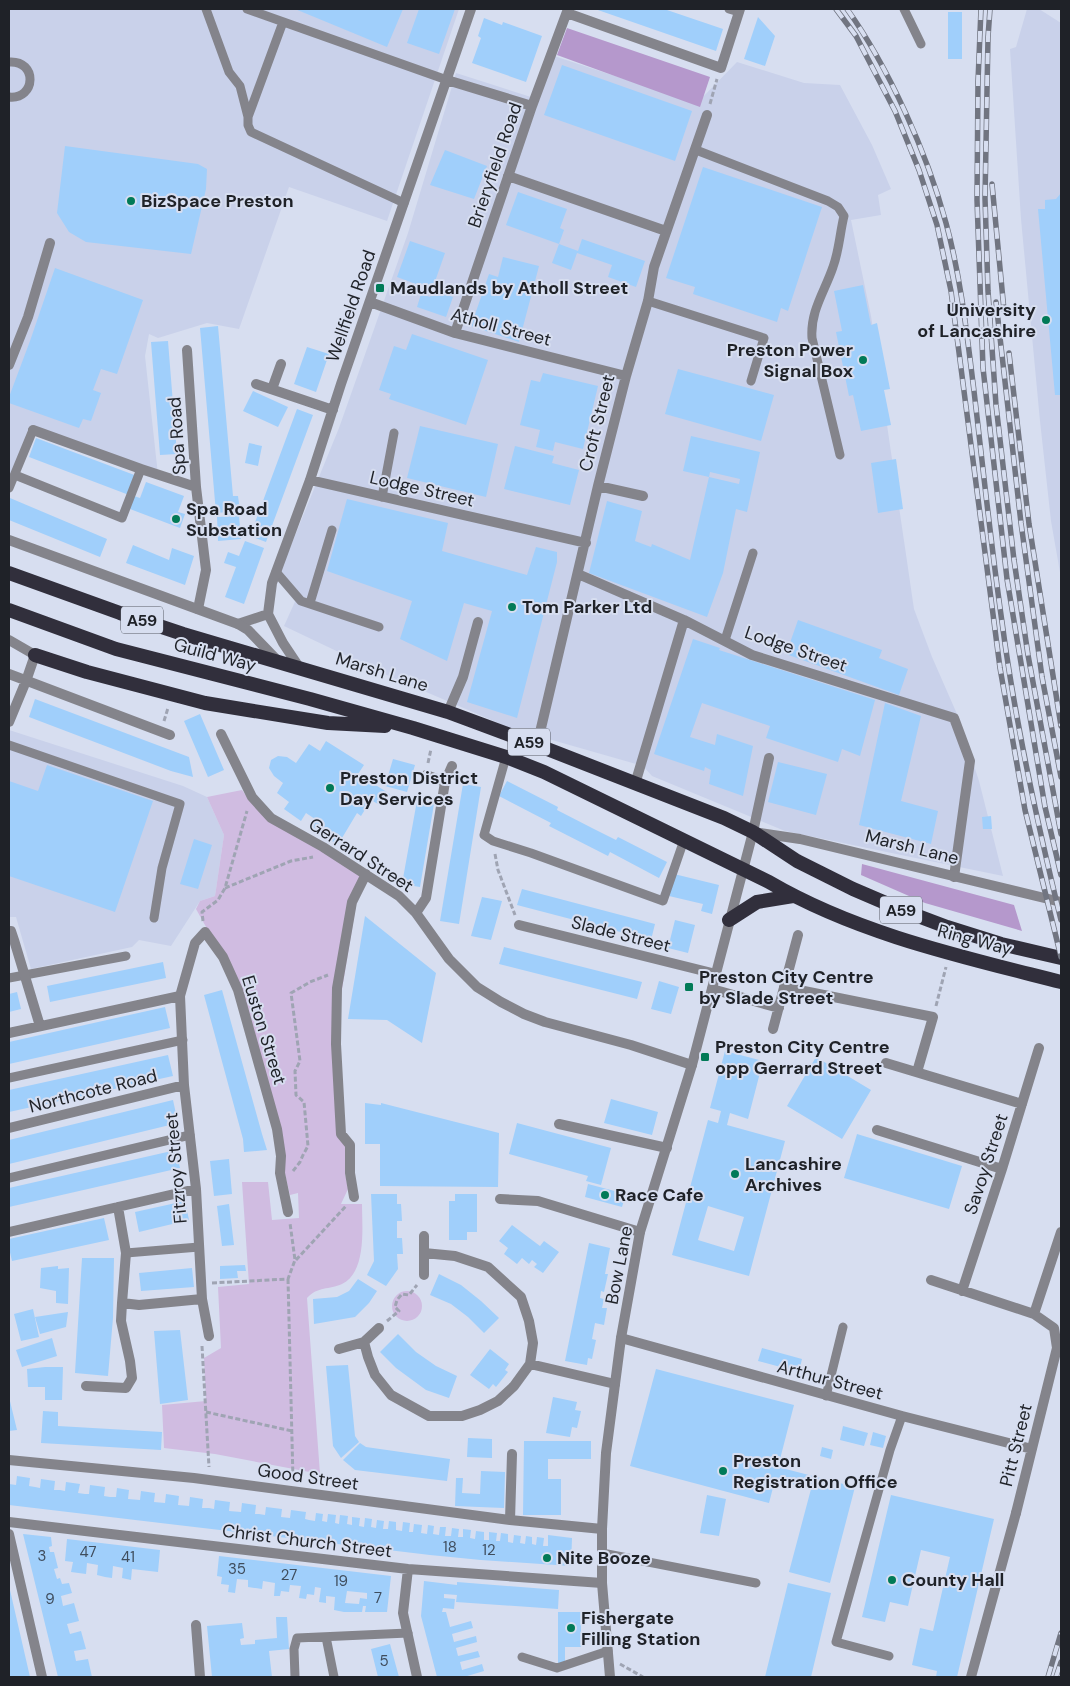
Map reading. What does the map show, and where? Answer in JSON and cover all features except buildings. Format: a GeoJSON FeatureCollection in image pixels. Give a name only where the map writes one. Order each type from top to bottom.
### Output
{"type":"FeatureCollection","features":[{"type":"Feature","properties":{"kind":"highway","name":"Guild Way"},"geometry":{"type":"LineString","coordinates":[[9,573],[120,614],[277,660]]}},
{"type":"Feature","properties":{"kind":"highway","name":"Guild Way"},"geometry":{"type":"LineString","coordinates":[[9,610],[116,648],[413,728]]}},
{"type":"Feature","properties":{"kind":"highway"},"geometry":{"type":"LineString","coordinates":[[34,655],[87,672],[205,703],[328,723],[413,728]]}},
{"type":"Feature","properties":{"kind":"highway","name":"Marsh Lane"},"geometry":{"type":"LineString","coordinates":[[277,660],[448,712],[724,818],[753,832]]}},
{"type":"Feature","properties":{"kind":"highway","name":"A59"},"geometry":{"type":"LineString","coordinates":[[413,728],[506,757],[544,772],[743,870]]}},
{"type":"Feature","properties":{"kind":"highway","name":"Ring Way"},"geometry":{"type":"LineString","coordinates":[[753,832],[797,861],[853,889],[902,910],[1001,944],[1061,958]]}},
{"type":"Feature","properties":{"kind":"highway","name":"Ring Way"},"geometry":{"type":"LineString","coordinates":[[743,870],[828,912],[909,942],[1061,982]]}},
{"type":"Feature","properties":{"kind":"highway"},"geometry":{"type":"LineString","coordinates":[[729,920],[757,902],[793,896]]}},
{"type":"Feature","properties":{"kind":"street","name":"Wellfield Road"},"geometry":{"type":"LineString","coordinates":[[268,614],[272,583],[310,480],[472,9]]}},
{"type":"Feature","properties":{"kind":"street"},"geometry":{"type":"LineString","coordinates":[[567,11],[721,68],[736,10]]}},
{"type":"Feature","properties":{"kind":"street","name":"Brieryfield Road"},"geometry":{"type":"LineString","coordinates":[[455,333],[532,106],[567,11]]}},
{"type":"Feature","properties":{"kind":"street"},"geometry":{"type":"LineString","coordinates":[[447,80],[532,106]]}},
{"type":"Feature","properties":{"kind":"street","name":"Croft Street"},"geometry":{"type":"LineString","coordinates":[[537,745],[598,486],[626,376],[648,301],[654,267],[707,115]]}},
{"type":"Feature","properties":{"kind":"street"},"geometry":{"type":"LineString","coordinates":[[508,176],[666,231]]}},
{"type":"Feature","properties":{"kind":"street"},"geometry":{"type":"LineString","coordinates":[[9,365],[28,317],[50,243]]}},
{"type":"Feature","properties":{"kind":"street","name":"Atholl Street"},"geometry":{"type":"LineString","coordinates":[[370,302],[455,333],[626,376]]}},
{"type":"Feature","properties":{"kind":"street","name":"Spa Road"},"geometry":{"type":"LineString","coordinates":[[188,350],[196,487],[206,570],[198,609]]}},
{"type":"Feature","properties":{"kind":"street"},"geometry":{"type":"LineString","coordinates":[[272,389],[281,364]]}},
{"type":"Feature","properties":{"kind":"street"},"geometry":{"type":"LineString","coordinates":[[256,384],[333,410]]}},
{"type":"Feature","properties":{"kind":"street"},"geometry":{"type":"LineString","coordinates":[[33,430],[196,487]]}},
{"type":"Feature","properties":{"kind":"street","name":"Lodge Street"},"geometry":{"type":"LineString","coordinates":[[310,480],[586,542]]}},
{"type":"Feature","properties":{"kind":"street"},"geometry":{"type":"LineString","coordinates":[[598,486],[643,496]]}},
{"type":"Feature","properties":{"kind":"street","name":"Marsh Lane"},"geometry":{"type":"LineString","coordinates":[[9,540],[238,624],[248,630],[277,660]]}},
{"type":"Feature","properties":{"kind":"street","name":"Lodge Street"},"geometry":{"type":"LineString","coordinates":[[578,574],[684,620],[752,655],[954,718],[970,761],[954,876]]}},
{"type":"Feature","properties":{"kind":"street"},"geometry":{"type":"LineString","coordinates":[[238,624],[268,614],[283,643],[299,667]]}},
{"type":"Feature","properties":{"kind":"street"},"geometry":{"type":"LineString","coordinates":[[636,784],[684,620]]}},
{"type":"Feature","properties":{"kind":"street"},"geometry":{"type":"LineString","coordinates":[[448,712],[463,677],[478,622]]}},
{"type":"Feature","properties":{"kind":"street"},"geometry":{"type":"LineString","coordinates":[[9,640],[34,655],[26,681],[9,722]]}},
{"type":"Feature","properties":{"kind":"street"},"geometry":{"type":"LineString","coordinates":[[9,674],[166,733]]}},
{"type":"Feature","properties":{"kind":"street","name":"Gerrard Street"},"geometry":{"type":"LineString","coordinates":[[221,734],[252,796],[271,818],[323,847],[399,896],[416,913],[449,959],[477,987],[500,1002],[545,1022],[631,1045],[692,1065]]}},
{"type":"Feature","properties":{"kind":"street"},"geometry":{"type":"LineString","coordinates":[[743,870],[768,758]]}},
{"type":"Feature","properties":{"kind":"street"},"geometry":{"type":"LineString","coordinates":[[416,913],[426,898],[445,782],[452,766]]}},
{"type":"Feature","properties":{"kind":"street"},"geometry":{"type":"LineString","coordinates":[[426,775],[445,782]]}},
{"type":"Feature","properties":{"kind":"street","name":"Marsh Lane"},"geometry":{"type":"LineString","coordinates":[[753,832],[800,840],[1061,902]]}},
{"type":"Feature","properties":{"kind":"street","name":"Bow Lane"},"geometry":{"type":"LineString","coordinates":[[610,1677],[602,1583],[602,1529],[606,1453],[621,1338],[640,1232],[692,1065],[743,870]]}},
{"type":"Feature","properties":{"kind":"street"},"geometry":{"type":"LineString","coordinates":[[354,1197],[350,1173],[350,1145],[341,1134],[336,1044],[337,988],[352,902],[366,874]]}},
{"type":"Feature","properties":{"kind":"street","name":"Slade Street"},"geometry":{"type":"LineString","coordinates":[[519,925],[716,974]]}},
{"type":"Feature","properties":{"kind":"street"},"geometry":{"type":"LineString","coordinates":[[9,931],[11,931],[14,940],[40,1026]]}},
{"type":"Feature","properties":{"kind":"street"},"geometry":{"type":"LineString","coordinates":[[9,1033],[180,996],[194,944],[205,932]]}},
{"type":"Feature","properties":{"kind":"street","name":"Euston Street"},"geometry":{"type":"LineString","coordinates":[[205,932],[223,957],[238,990],[277,1129],[281,1156],[280,1173],[288,1212]]}},
{"type":"Feature","properties":{"kind":"street"},"geometry":{"type":"LineString","coordinates":[[773,1029],[798,935]]}},
{"type":"Feature","properties":{"kind":"street"},"geometry":{"type":"LineString","coordinates":[[784,988],[933,1017],[917,1072]]}},
{"type":"Feature","properties":{"kind":"street"},"geometry":{"type":"LineString","coordinates":[[712,989],[779,1008]]}},
{"type":"Feature","properties":{"kind":"street","name":"Fitzroy Street"},"geometry":{"type":"LineString","coordinates":[[180,996],[184,1085],[196,1189],[202,1299],[209,1336]]}},
{"type":"Feature","properties":{"kind":"street","name":"Savoy Street"},"geometry":{"type":"LineString","coordinates":[[962,1291],[1002,1169],[1038,1048]]}},
{"type":"Feature","properties":{"kind":"street"},"geometry":{"type":"LineString","coordinates":[[886,1062],[1022,1104]]}},
{"type":"Feature","properties":{"kind":"street","name":"Northcote Road"},"geometry":{"type":"LineString","coordinates":[[9,1128],[184,1085]]}},
{"type":"Feature","properties":{"kind":"street"},"geometry":{"type":"LineString","coordinates":[[559,1124],[667,1148]]}},
{"type":"Feature","properties":{"kind":"street"},"geometry":{"type":"LineString","coordinates":[[877,1130],[1002,1169]]}},
{"type":"Feature","properties":{"kind":"street"},"geometry":{"type":"LineString","coordinates":[[9,1232],[196,1189]]}},
{"type":"Feature","properties":{"kind":"street"},"geometry":{"type":"LineString","coordinates":[[500,1199],[538,1201],[640,1232]]}},
{"type":"Feature","properties":{"kind":"street"},"geometry":{"type":"LineString","coordinates":[[86,1386],[126,1388],[132,1378],[121,1321],[126,1253],[118,1207]]}},
{"type":"Feature","properties":{"kind":"street"},"geometry":{"type":"LineString","coordinates":[[1034,1314],[1061,1232]]}},
{"type":"Feature","properties":{"kind":"street"},"geometry":{"type":"LineString","coordinates":[[424,1236],[424,1275]]}},
{"type":"Feature","properties":{"kind":"street"},"geometry":{"type":"LineString","coordinates":[[364,1342],[375,1375],[391,1395],[429,1416],[462,1416],[489,1406],[498,1401],[514,1386],[530,1364],[533,1343],[529,1321],[521,1297],[488,1267],[456,1256],[424,1253]]}},
{"type":"Feature","properties":{"kind":"street","name":"Pitt Street"},"geometry":{"type":"LineString","coordinates":[[931,1280],[1034,1314],[1054,1328],[1057,1348],[1016,1512],[971,1677]]}},
{"type":"Feature","properties":{"kind":"street"},"geometry":{"type":"LineString","coordinates":[[122,1303],[139,1304],[202,1299]]}},
{"type":"Feature","properties":{"kind":"street"},"geometry":{"type":"LineString","coordinates":[[339,1349],[364,1342],[379,1328]]}},
{"type":"Feature","properties":{"kind":"street","name":"Arthur Street"},"geometry":{"type":"LineString","coordinates":[[621,1338],[826,1396],[1032,1449]]}},
{"type":"Feature","properties":{"kind":"street"},"geometry":{"type":"LineString","coordinates":[[530,1364],[615,1384]]}},
{"type":"Feature","properties":{"kind":"street"},"geometry":{"type":"LineString","coordinates":[[510,1520],[512,1454]]}},
{"type":"Feature","properties":{"kind":"street","name":"Good Street"},"geometry":{"type":"LineString","coordinates":[[9,1460],[209,1480],[510,1520],[602,1529]]}},
{"type":"Feature","properties":{"kind":"street","name":"Christ Church Street"},"geometry":{"type":"LineString","coordinates":[[9,1522],[408,1569],[602,1583]]}},
{"type":"Feature","properties":{"kind":"street"},"geometry":{"type":"LineString","coordinates":[[9,1534],[42,1677]]}},
{"type":"Feature","properties":{"kind":"street"},"geometry":{"type":"LineString","coordinates":[[408,1569],[403,1613],[418,1677]]}},
{"type":"Feature","properties":{"kind":"street"},"geometry":{"type":"LineString","coordinates":[[196,1625],[200,1677]]}},
{"type":"Feature","properties":{"kind":"lane"},"geometry":{"type":"LineString","coordinates":[[206,9],[228,72],[240,86],[251,132],[404,203]]}},
{"type":"Feature","properties":{"kind":"lane"},"geometry":{"type":"LineString","coordinates":[[247,9],[447,80]]}},
{"type":"Feature","properties":{"kind":"lane"},"geometry":{"type":"LineString","coordinates":[[904,9],[921,44]]}},
{"type":"Feature","properties":{"kind":"lane"},"geometry":{"type":"LineString","coordinates":[[248,117],[283,22]]}},
{"type":"Feature","properties":{"kind":"lane"},"geometry":{"type":"LineString","coordinates":[[9,62],[21,64],[30,77],[28,88],[24,93],[19,96],[9,97]]}},
{"type":"Feature","properties":{"kind":"lane"},"geometry":{"type":"LineString","coordinates":[[696,150],[828,201],[838,207],[844,216],[834,265],[811,326],[812,338],[840,455]]}},
{"type":"Feature","properties":{"kind":"lane"},"geometry":{"type":"LineString","coordinates":[[648,301],[764,338],[751,381]]}},
{"type":"Feature","properties":{"kind":"lane"},"geometry":{"type":"LineString","coordinates":[[9,488],[33,430]]}},
{"type":"Feature","properties":{"kind":"lane"},"geometry":{"type":"LineString","coordinates":[[382,496],[394,433]]}},
{"type":"Feature","properties":{"kind":"lane"},"geometry":{"type":"LineString","coordinates":[[14,475],[122,518],[141,469]]}},
{"type":"Feature","properties":{"kind":"lane"},"geometry":{"type":"LineString","coordinates":[[310,604],[332,530]]}},
{"type":"Feature","properties":{"kind":"lane"},"geometry":{"type":"LineString","coordinates":[[725,640],[753,553]]}},
{"type":"Feature","properties":{"kind":"lane"},"geometry":{"type":"LineString","coordinates":[[276,572],[301,601],[379,627]]}},
{"type":"Feature","properties":{"kind":"lane"},"geometry":{"type":"LineString","coordinates":[[9,745],[180,804],[162,868],[154,918]]}},
{"type":"Feature","properties":{"kind":"lane"},"geometry":{"type":"LineString","coordinates":[[506,757],[484,835],[493,841],[663,901],[684,840]]}},
{"type":"Feature","properties":{"kind":"lane"},"geometry":{"type":"LineString","coordinates":[[9,978],[126,956]]}},
{"type":"Feature","properties":{"kind":"lane"},"geometry":{"type":"LineString","coordinates":[[9,1078],[183,1040]]}},
{"type":"Feature","properties":{"kind":"lane"},"geometry":{"type":"LineString","coordinates":[[9,1178],[190,1135]]}},
{"type":"Feature","properties":{"kind":"lane"},"geometry":{"type":"LineString","coordinates":[[126,1253],[199,1247]]}},
{"type":"Feature","properties":{"kind":"lane"},"geometry":{"type":"LineString","coordinates":[[826,1396],[843,1328]]}},
{"type":"Feature","properties":{"kind":"lane"},"geometry":{"type":"LineString","coordinates":[[888,1656],[836,1642],[890,1450],[902,1416]]}},
{"type":"Feature","properties":{"kind":"lane"},"geometry":{"type":"LineString","coordinates":[[602,1553],[756,1583]]}},
{"type":"Feature","properties":{"kind":"lane"},"geometry":{"type":"LineString","coordinates":[[295,1677],[294,1649],[297,1638],[408,1633]]}},
{"type":"Feature","properties":{"kind":"lane"},"geometry":{"type":"LineString","coordinates":[[326,1637],[334,1677]]}},
{"type":"Feature","properties":{"kind":"lane"},"geometry":{"type":"LineString","coordinates":[[522,1657],[557,1668],[608,1654]]}},
{"type":"Feature","properties":{"kind":"path"},"geometry":{"type":"LineString","coordinates":[[707,115],[721,68]]}},
{"type":"Feature","properties":{"kind":"path"},"geometry":{"type":"LineString","coordinates":[[166,733],[173,694]]}},
{"type":"Feature","properties":{"kind":"path"},"geometry":{"type":"LineString","coordinates":[[426,775],[431,748],[438,751]]}},
{"type":"Feature","properties":{"kind":"path"},"geometry":{"type":"LineString","coordinates":[[205,932],[202,912],[218,900],[225,888],[252,796]]}},
{"type":"Feature","properties":{"kind":"path"},"geometry":{"type":"LineString","coordinates":[[493,841],[498,870],[519,925]]}},
{"type":"Feature","properties":{"kind":"path"},"geometry":{"type":"LineString","coordinates":[[225,888],[290,861],[314,857],[323,847]]}},
{"type":"Feature","properties":{"kind":"path"},"geometry":{"type":"LineString","coordinates":[[933,1017],[950,953]]}},
{"type":"Feature","properties":{"kind":"path"},"geometry":{"type":"LineString","coordinates":[[280,1173],[293,1171],[308,1146],[304,1102],[296,1094],[295,1071],[300,1061],[291,993],[324,976],[331,974],[339,975]]}},
{"type":"Feature","properties":{"kind":"path"},"geometry":{"type":"LineString","coordinates":[[293,1491],[288,1279],[295,1260],[354,1197]]}},
{"type":"Feature","properties":{"kind":"path"},"geometry":{"type":"LineString","coordinates":[[288,1212],[295,1260]]}},
{"type":"Feature","properties":{"kind":"path"},"geometry":{"type":"LineString","coordinates":[[379,1328],[399,1311],[395,1307],[397,1300],[402,1294],[409,1295],[424,1275]]}},
{"type":"Feature","properties":{"kind":"path"},"geometry":{"type":"LineString","coordinates":[[202,1284],[288,1279]]}},
{"type":"Feature","properties":{"kind":"path"},"geometry":{"type":"LineString","coordinates":[[209,1336],[202,1344],[209,1480]]}},
{"type":"Feature","properties":{"kind":"path"},"geometry":{"type":"LineString","coordinates":[[206,1412],[292,1431]]}},
{"type":"Feature","properties":{"kind":"path"},"geometry":{"type":"LineString","coordinates":[[608,1654],[644,1677]]}},
{"type":"Feature","properties":{"kind":"shaded area"},"geometry":{"type":"Polygon","coordinates":[[[9,9],[459,9],[387,221],[289,187],[239,329],[207,323],[158,338],[149,334],[145,356],[158,475],[33,430],[9,488],[9,9]]]}},
{"type":"Feature","properties":{"kind":"shaded area","name":"University of Lancashire"},"geometry":{"type":"Polygon","coordinates":[[[1027,9],[1039,9],[1061,23],[1061,578],[1051,521],[1040,421],[1021,219],[1010,49],[1016,47],[1027,9]]]}},
{"type":"Feature","properties":{"kind":"shaded area"},"geometry":{"type":"Polygon","coordinates":[[[567,28],[710,77],[700,107],[557,55],[567,28]]]}},
{"type":"Feature","properties":{"kind":"shaded area"},"geometry":{"type":"Polygon","coordinates":[[[548,54],[697,103],[737,62],[804,83],[840,85],[872,145],[891,189],[878,195],[881,215],[851,220],[871,316],[914,609],[932,657],[957,714],[979,781],[1003,876],[785,831],[652,776],[643,766],[510,728],[389,676],[284,626],[298,595],[278,577],[339,428],[408,233],[456,73],[531,97],[548,54]]]}},
{"type":"Feature","properties":{"kind":"shaded area"},"geometry":{"type":"Polygon","coordinates":[[[9,730],[183,786],[207,797],[224,835],[215,896],[200,901],[171,946],[139,940],[132,947],[31,969],[16,917],[9,917],[9,730]]]}},
{"type":"Feature","properties":{"kind":"shaded area"},"geometry":{"type":"Polygon","coordinates":[[[242,790],[247,797],[361,875],[333,1044],[347,1146],[345,1173],[348,1189],[341,1204],[362,1204],[362,1236],[356,1270],[350,1278],[337,1286],[319,1290],[307,1298],[320,1474],[215,1454],[164,1448],[162,1405],[206,1401],[204,1358],[221,1348],[218,1287],[249,1284],[242,1182],[268,1182],[272,1220],[299,1218],[298,1193],[290,1195],[242,991],[196,909],[200,901],[215,896],[224,835],[207,797],[242,790]]]}},
{"type":"Feature","properties":{"kind":"shaded area"},"geometry":{"type":"Polygon","coordinates":[[[862,864],[1014,905],[1022,931],[925,903],[861,875],[862,864]]]}},
{"type":"Feature","properties":{"kind":"shaded area"},"geometry":{"type":"Polygon","coordinates":[[[407,1291],[418,1295],[422,1306],[418,1317],[407,1321],[396,1317],[392,1306],[396,1295],[407,1291]]]}},
{"type":"Feature","properties":{"kind":"railway"},"geometry":{"type":"LineString","coordinates":[[836,9],[856,36],[895,111],[919,170],[937,225],[951,291],[1000,668],[1025,810],[1061,957]]}},
{"type":"Feature","properties":{"kind":"railway"},"geometry":{"type":"LineString","coordinates":[[847,9],[878,57],[905,112],[938,196],[951,244],[966,328],[994,564],[1013,697],[1035,809],[1061,920]]}},
{"type":"Feature","properties":{"kind":"railway"},"geometry":{"type":"LineString","coordinates":[[981,9],[977,200],[983,368],[1007,579],[1045,807],[1061,875]]}},
{"type":"Feature","properties":{"kind":"railway"},"geometry":{"type":"LineString","coordinates":[[990,9],[985,198],[988,291],[996,405],[1014,560],[1028,655],[1061,834]]}},
{"type":"Feature","properties":{"kind":"railway"},"geometry":{"type":"LineString","coordinates":[[992,184],[1004,310]]}},
{"type":"Feature","properties":{"kind":"railway"},"geometry":{"type":"LineString","coordinates":[[996,302],[1021,523],[1042,677],[1061,777]]}},
{"type":"Feature","properties":{"kind":"railway"},"geometry":{"type":"LineString","coordinates":[[1009,353],[1029,524],[1061,726]]}},
{"type":"Feature","properties":{"kind":"railway"},"geometry":{"type":"LineString","coordinates":[[1048,1677],[1061,1633]]}},
{"type":"Feature","properties":{"kind":"railway"},"geometry":{"type":"LineString","coordinates":[[1056,1677],[1061,1662]]}},
{"type":"Feature","properties":{"kind":"place","name":"BizSpace Preston"},"geometry":{"type":"Point","coordinates":[131,201]}},
{"type":"Feature","properties":{"kind":"place","name":"Maudlands by Atholl Street"},"geometry":{"type":"Point","coordinates":[380,288]}},
{"type":"Feature","properties":{"kind":"place","name":"University of Lancashire"},"geometry":{"type":"Point","coordinates":[1046,320]}},
{"type":"Feature","properties":{"kind":"place","name":"Preston Power Signal Box"},"geometry":{"type":"Point","coordinates":[863,360]}},
{"type":"Feature","properties":{"kind":"place","name":"Spa Road Substation"},"geometry":{"type":"Point","coordinates":[176,519]}},
{"type":"Feature","properties":{"kind":"place","name":"Tom Parker Ltd"},"geometry":{"type":"Point","coordinates":[512,607]}},
{"type":"Feature","properties":{"kind":"place","name":"Preston District Day Services"},"geometry":{"type":"Point","coordinates":[330,788]}},
{"type":"Feature","properties":{"kind":"place","name":"Preston City Centre by Slade Street"},"geometry":{"type":"Point","coordinates":[689,987]}},
{"type":"Feature","properties":{"kind":"place","name":"Preston City Centre opp Gerrard Street"},"geometry":{"type":"Point","coordinates":[705,1057]}},
{"type":"Feature","properties":{"kind":"place","name":"Lancashire Archives"},"geometry":{"type":"Point","coordinates":[735,1174]}},
{"type":"Feature","properties":{"kind":"place","name":"Race Cafe"},"geometry":{"type":"Point","coordinates":[605,1195]}},
{"type":"Feature","properties":{"kind":"place","name":"Preston Registration Office"},"geometry":{"type":"Point","coordinates":[723,1471]}},
{"type":"Feature","properties":{"kind":"place","name":"Nite Booze"},"geometry":{"type":"Point","coordinates":[547,1558]}},
{"type":"Feature","properties":{"kind":"place","name":"County Hall"},"geometry":{"type":"Point","coordinates":[892,1580]}},
{"type":"Feature","properties":{"kind":"place","name":"Fishergate Filling Station"},"geometry":{"type":"Point","coordinates":[571,1628]}}]}
